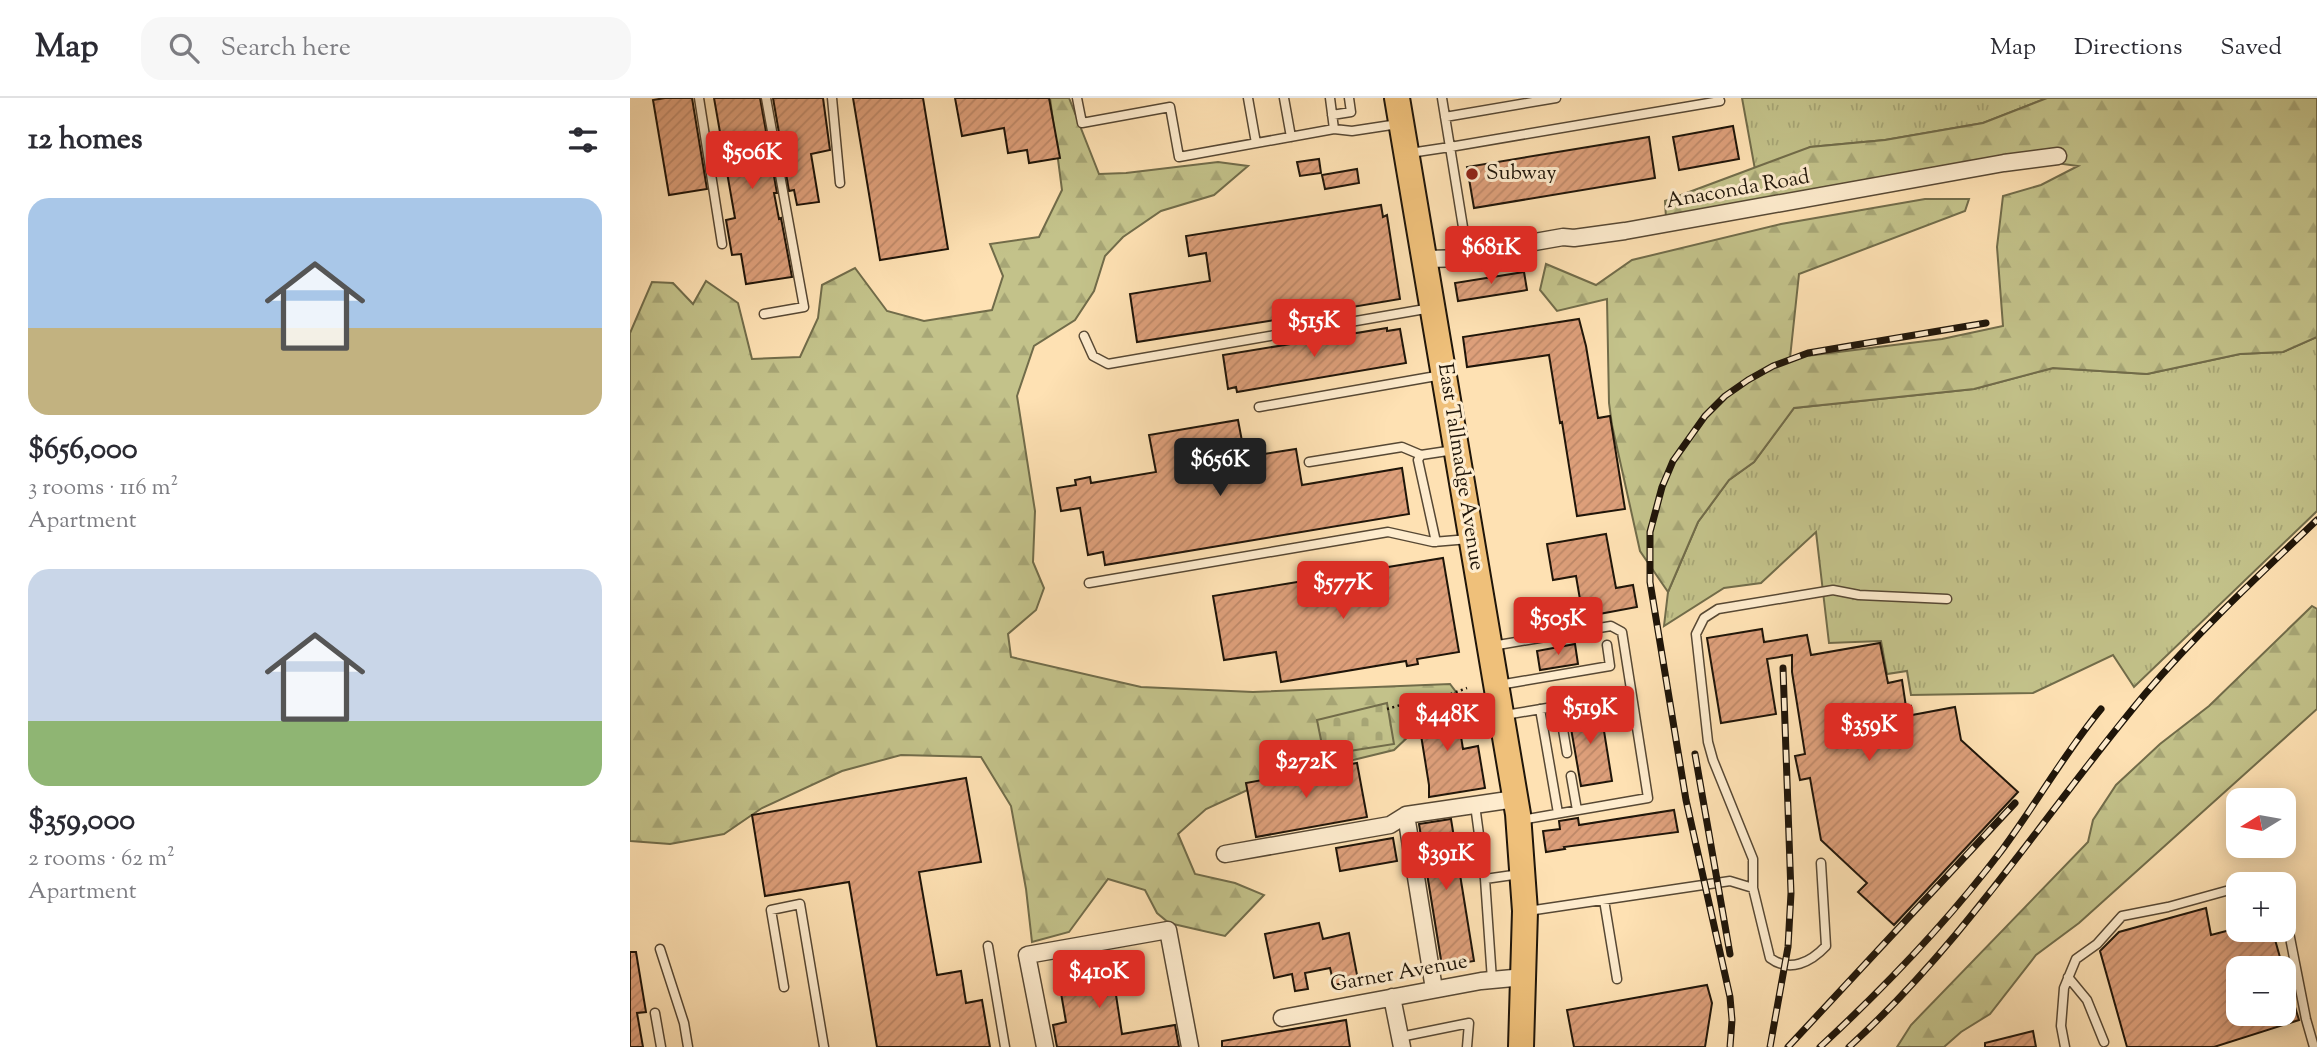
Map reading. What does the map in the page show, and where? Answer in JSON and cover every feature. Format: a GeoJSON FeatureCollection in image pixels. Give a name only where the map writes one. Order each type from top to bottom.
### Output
{"type":"FeatureCollection","features":[{"type":"Feature","properties":{"kind":"main road","name":"East Tallmadge Avenue"},"geometry":{"type":"LineString","coordinates":[[1397,98],[1516,810],[1525,911],[1521,1047]]}},
{"type":"Feature","properties":{"kind":"street","name":"Anaconda Road"},"geometry":{"type":"LineString","coordinates":[[1426,259],[1468,258],[1473,253],[1563,237],[1574,238],[1625,230],[2004,163],[2058,156]]}},
{"type":"Feature","properties":{"kind":"street"},"geometry":{"type":"LineString","coordinates":[[1225,854],[1390,825],[1406,815],[1475,805],[1516,810]]}},
{"type":"Feature","properties":{"kind":"street"},"geometry":{"type":"LineString","coordinates":[[1406,815],[1434,989]]}},
{"type":"Feature","properties":{"kind":"street"},"geometry":{"type":"LineString","coordinates":[[1045,1047],[1027,955],[1168,930],[1190,1047]]}},
{"type":"Feature","properties":{"kind":"street","name":"Garner Avenue"},"geometry":{"type":"LineString","coordinates":[[1282,1018],[1434,989],[1524,977]]}},
{"type":"Feature","properties":{"kind":"street"},"geometry":{"type":"LineString","coordinates":[[1392,997],[1401,1042]]}},
{"type":"Feature","properties":{"kind":"lane"},"geometry":{"type":"LineString","coordinates":[[699,98],[722,244]]}},
{"type":"Feature","properties":{"kind":"lane"},"geometry":{"type":"LineString","coordinates":[[764,314],[804,307],[766,98]]}},
{"type":"Feature","properties":{"kind":"lane"},"geometry":{"type":"LineString","coordinates":[[832,98],[840,183]]}},
{"type":"Feature","properties":{"kind":"lane"},"geometry":{"type":"LineString","coordinates":[[1077,98],[1082,123],[1170,107],[1180,156],[1334,129],[1352,131],[1401,123]]}},
{"type":"Feature","properties":{"kind":"lane"},"geometry":{"type":"LineString","coordinates":[[1248,98],[1256,143]]}},
{"type":"Feature","properties":{"kind":"lane"},"geometry":{"type":"LineString","coordinates":[[1284,98],[1291,137]]}},
{"type":"Feature","properties":{"kind":"lane"},"geometry":{"type":"LineString","coordinates":[[1330,98],[1334,129]]}},
{"type":"Feature","properties":{"kind":"lane"},"geometry":{"type":"LineString","coordinates":[[1332,115],[1351,112],[1349,98]]}},
{"type":"Feature","properties":{"kind":"lane"},"geometry":{"type":"LineString","coordinates":[[1441,98],[1468,258]]}},
{"type":"Feature","properties":{"kind":"lane"},"geometry":{"type":"LineString","coordinates":[[1445,117],[1556,98]]}},
{"type":"Feature","properties":{"kind":"lane"},"geometry":{"type":"LineString","coordinates":[[1407,153],[1720,101]]}},
{"type":"Feature","properties":{"kind":"lane"},"geometry":{"type":"LineString","coordinates":[[1084,336],[1093,356],[1108,364],[1433,307]]}},
{"type":"Feature","properties":{"kind":"lane"},"geometry":{"type":"LineString","coordinates":[[1259,407],[1445,375]]}},
{"type":"Feature","properties":{"kind":"lane"},"geometry":{"type":"LineString","coordinates":[[1309,462],[1402,447],[1421,455],[1457,449]]}},
{"type":"Feature","properties":{"kind":"lane"},"geometry":{"type":"LineString","coordinates":[[1421,455],[1418,460],[1436,542]]}},
{"type":"Feature","properties":{"kind":"lane"},"geometry":{"type":"LineString","coordinates":[[1089,583],[1388,532],[1436,542],[1472,539]]}},
{"type":"Feature","properties":{"kind":"lane"},"geometry":{"type":"LineString","coordinates":[[1821,863],[1826,947],[1802,965],[1776,962],[1770,958],[1753,888],[1753,859],[1713,760],[1696,634],[1704,618],[1718,608],[1833,590],[1859,595],[1947,599]]}},
{"type":"Feature","properties":{"kind":"lane"},"geometry":{"type":"LineString","coordinates":[[1489,647],[1611,626],[1622,632],[1648,798],[1558,813],[1516,810]]}},
{"type":"Feature","properties":{"kind":"lane"},"geometry":{"type":"LineString","coordinates":[[1499,707],[1610,666],[1606,645]]}},
{"type":"Feature","properties":{"kind":"lane"},"geometry":{"type":"LineString","coordinates":[[1499,707],[1540,709],[1559,706],[1567,753]]}},
{"type":"Feature","properties":{"kind":"lane"},"geometry":{"type":"LineString","coordinates":[[1540,709],[1558,813]]}},
{"type":"Feature","properties":{"kind":"lane"},"geometry":{"type":"LineString","coordinates":[[1571,776],[1577,810]]}},
{"type":"Feature","properties":{"kind":"lane"},"geometry":{"type":"LineString","coordinates":[[1475,805],[1486,879],[1493,980]]}},
{"type":"Feature","properties":{"kind":"lane"},"geometry":{"type":"LineString","coordinates":[[1486,879],[1523,874]]}},
{"type":"Feature","properties":{"kind":"lane"},"geometry":{"type":"LineString","coordinates":[[1525,911],[1730,881],[1753,888]]}},
{"type":"Feature","properties":{"kind":"lane"},"geometry":{"type":"LineString","coordinates":[[2066,1047],[2061,1026],[2064,988],[2076,959],[2097,944],[2122,916],[2226,891]]}},
{"type":"Feature","properties":{"kind":"lane"},"geometry":{"type":"LineString","coordinates":[[1604,900],[1617,979]]}},
{"type":"Feature","properties":{"kind":"lane"},"geometry":{"type":"LineString","coordinates":[[784,987],[771,910],[800,904],[824,1047]]}},
{"type":"Feature","properties":{"kind":"lane"},"geometry":{"type":"LineString","coordinates":[[2291,942],[2306,1019],[2315,1047]]}},
{"type":"Feature","properties":{"kind":"lane"},"geometry":{"type":"LineString","coordinates":[[988,946],[1005,1047]]}},
{"type":"Feature","properties":{"kind":"lane"},"geometry":{"type":"LineString","coordinates":[[660,949],[684,1023],[688,1047]]}},
{"type":"Feature","properties":{"kind":"lane"},"geometry":{"type":"LineString","coordinates":[[2068,977],[2088,1000],[2104,1042]]}},
{"type":"Feature","properties":{"kind":"lane"},"geometry":{"type":"LineString","coordinates":[[655,1013],[661,1047]]}},
{"type":"Feature","properties":{"kind":"lane"},"geometry":{"type":"LineString","coordinates":[[1401,1042],[1469,1023],[1466,1047]]}},
{"type":"Feature","properties":{"kind":"path"},"geometry":{"type":"LineString","coordinates":[[1387,709],[1428,697],[1440,698],[1467,688]]}},
{"type":"Feature","properties":{"kind":"green space"},"geometry":{"type":"Polygon","coordinates":[[[1050,98],[1069,98],[1099,174],[1218,162],[1248,166],[1214,195],[1161,211],[1123,237],[1105,256],[1094,291],[1075,320],[1034,346],[1017,396],[1035,511],[1033,562],[1044,588],[1036,610],[1008,634],[1011,657],[1141,687],[1253,692],[1450,684],[1456,692],[1394,750],[1267,781],[1206,809],[1178,834],[1195,874],[1235,883],[1264,895],[1225,936],[1169,923],[1157,913],[1145,890],[1108,879],[1069,932],[1032,942],[1026,889],[1011,806],[981,757],[901,755],[842,771],[762,808],[724,834],[670,844],[630,841],[630,333],[652,282],[673,283],[693,304],[706,281],[738,303],[752,359],[800,357],[818,318],[822,285],[855,268],[887,311],[924,321],[992,310],[1003,276],[990,244],[1039,237],[1062,190],[1050,98]]]}},
{"type":"Feature","properties":{"kind":"green space"},"geometry":{"type":"Polygon","coordinates":[[[1742,98],[2047,98],[1983,123],[1885,140],[1810,147],[1758,186],[1742,98]]]}},
{"type":"Feature","properties":{"kind":"green space"},"geometry":{"type":"Polygon","coordinates":[[[2047,98],[2317,98],[2317,337],[2283,352],[2240,354],[2147,374],[2053,368],[1974,389],[1794,408],[1754,462],[1729,480],[1698,522],[1668,592],[1640,551],[1612,425],[1609,403],[1607,299],[1557,311],[1540,290],[1546,264],[1596,285],[1632,260],[1781,224],[1925,199],[1969,199],[1965,211],[1799,274],[1790,358],[1942,339],[2003,326],[1997,247],[2003,196],[2041,185],[2078,166],[2011,157],[1666,218],[1665,201],[1810,147],[1885,140],[1983,123],[2047,98]]]}},
{"type":"Feature","properties":{"kind":"green space"},"geometry":{"type":"Polygon","coordinates":[[[2317,337],[2317,511],[2134,687],[2113,655],[2033,693],[1911,695],[1907,671],[1887,674],[1881,641],[1829,643],[1816,532],[1761,583],[1724,588],[1664,626],[1668,592],[1698,522],[1729,480],[1754,462],[1794,408],[1974,389],[2053,368],[2147,374],[2240,354],[2283,352],[2317,337]]]}},
{"type":"Feature","properties":{"kind":"green space"},"geometry":{"type":"Polygon","coordinates":[[[2312,606],[2317,609],[2317,709],[2079,923],[2036,955],[1990,1014],[1961,1032],[1944,1047],[1897,1047],[1911,1025],[2088,842],[2093,820],[2116,785],[2160,744],[2209,706],[2312,606]]]}},
{"type":"Feature","properties":{"kind":"green space"},"geometry":{"type":"Polygon","coordinates":[[[1387,703],[1394,744],[1324,755],[1317,720],[1387,703]]]}},
{"type":"Feature","properties":{"kind":"building"},"geometry":{"type":"Polygon","coordinates":[[[692,98],[707,189],[669,195],[653,100],[692,98]]]}},
{"type":"Feature","properties":{"kind":"building"},"geometry":{"type":"Polygon","coordinates":[[[714,98],[760,98],[777,193],[774,193],[792,277],[746,284],[741,254],[732,255],[726,220],[735,218],[714,98]]]}},
{"type":"Feature","properties":{"kind":"building"},"geometry":{"type":"Polygon","coordinates":[[[773,98],[823,98],[830,150],[811,154],[819,202],[797,205],[794,190],[789,191],[773,98]]]}},
{"type":"Feature","properties":{"kind":"building"},"geometry":{"type":"Polygon","coordinates":[[[853,98],[923,98],[948,249],[880,260],[853,98]]]}},
{"type":"Feature","properties":{"kind":"building"},"geometry":{"type":"Polygon","coordinates":[[[955,98],[1049,98],[1060,158],[1029,163],[1027,150],[1008,153],[1004,128],[962,136],[955,98]]]}},
{"type":"Feature","properties":{"kind":"building"},"geometry":{"type":"Polygon","coordinates":[[[1733,126],[1739,159],[1679,170],[1673,137],[1733,126]]]}},
{"type":"Feature","properties":{"kind":"building"},"geometry":{"type":"Polygon","coordinates":[[[1649,137],[1655,178],[1474,208],[1467,167],[1649,137]]]}},
{"type":"Feature","properties":{"kind":"building"},"geometry":{"type":"Polygon","coordinates":[[[1319,159],[1321,173],[1300,176],[1297,162],[1319,159]]]}},
{"type":"Feature","properties":{"kind":"building"},"geometry":{"type":"Polygon","coordinates":[[[1357,169],[1359,183],[1325,189],[1322,175],[1357,169]]]}},
{"type":"Feature","properties":{"kind":"building"},"geometry":{"type":"Polygon","coordinates":[[[1381,205],[1383,217],[1387,215],[1400,299],[1334,310],[1335,318],[1301,324],[1300,316],[1137,342],[1130,294],[1210,281],[1206,253],[1189,256],[1186,236],[1381,205]]]}},
{"type":"Feature","properties":{"kind":"building"},"geometry":{"type":"Polygon","coordinates":[[[1524,272],[1527,290],[1458,301],[1455,283],[1524,272]]]}},
{"type":"Feature","properties":{"kind":"building"},"geometry":{"type":"Polygon","coordinates":[[[1579,319],[1598,418],[1610,416],[1625,509],[1577,516],[1549,355],[1467,367],[1463,337],[1579,319]]]}},
{"type":"Feature","properties":{"kind":"building"},"geometry":{"type":"Polygon","coordinates":[[[1387,328],[1387,331],[1400,329],[1406,363],[1237,392],[1236,387],[1228,389],[1223,355],[1303,342],[1303,337],[1337,331],[1338,336],[1387,328]]]}},
{"type":"Feature","properties":{"kind":"building"},"geometry":{"type":"Polygon","coordinates":[[[1238,420],[1245,457],[1296,449],[1302,485],[1402,468],[1409,514],[1105,565],[1103,552],[1088,555],[1080,508],[1061,511],[1057,488],[1076,485],[1075,480],[1090,477],[1091,483],[1156,472],[1149,435],[1238,420]]]}},
{"type":"Feature","properties":{"kind":"building"},"geometry":{"type":"Polygon","coordinates":[[[1606,534],[1616,588],[1633,585],[1637,607],[1583,617],[1576,576],[1553,580],[1547,544],[1606,534]]]}},
{"type":"Feature","properties":{"kind":"building"},"geometry":{"type":"Polygon","coordinates":[[[1443,558],[1459,652],[1417,659],[1418,664],[1407,666],[1406,661],[1281,682],[1276,652],[1224,660],[1213,596],[1443,558]]]}},
{"type":"Feature","properties":{"kind":"building"},"geometry":{"type":"Polygon","coordinates":[[[1762,629],[1764,642],[1807,635],[1811,655],[1880,643],[1888,683],[1902,680],[1906,707],[1911,706],[1912,715],[1955,707],[1961,740],[2018,792],[1894,925],[1858,892],[1867,883],[1821,840],[1810,778],[1800,780],[1795,756],[1805,754],[1792,672],[1792,655],[1767,659],[1776,714],[1721,723],[1707,638],[1762,629]]]}},
{"type":"Feature","properties":{"kind":"building"},"geometry":{"type":"Polygon","coordinates":[[[1575,644],[1578,664],[1540,670],[1537,651],[1575,644]]]}},
{"type":"Feature","properties":{"kind":"building"},"geometry":{"type":"Polygon","coordinates":[[[1445,700],[1449,726],[1459,724],[1463,749],[1478,746],[1485,788],[1429,797],[1416,704],[1445,700]]]}},
{"type":"Feature","properties":{"kind":"building"},"geometry":{"type":"Polygon","coordinates":[[[1600,706],[1612,781],[1581,786],[1568,711],[1600,706]]]}},
{"type":"Feature","properties":{"kind":"building"},"geometry":{"type":"Polygon","coordinates":[[[1357,763],[1367,817],[1256,837],[1246,783],[1357,763]]]}},
{"type":"Feature","properties":{"kind":"building"},"geometry":{"type":"Polygon","coordinates":[[[966,778],[981,862],[919,872],[937,975],[961,971],[966,1003],[982,1000],[990,1047],[877,1047],[849,882],[765,896],[752,815],[966,778]]]}},
{"type":"Feature","properties":{"kind":"building"},"geometry":{"type":"Polygon","coordinates":[[[1674,810],[1678,832],[1564,847],[1565,849],[1546,852],[1543,831],[1560,829],[1559,821],[1578,818],[1579,825],[1674,810]]]}},
{"type":"Feature","properties":{"kind":"building"},"geometry":{"type":"Polygon","coordinates":[[[1451,819],[1474,961],[1442,966],[1419,824],[1451,819]]]}},
{"type":"Feature","properties":{"kind":"building"},"geometry":{"type":"Polygon","coordinates":[[[1393,838],[1397,861],[1340,871],[1336,848],[1393,838]]]}},
{"type":"Feature","properties":{"kind":"building"},"geometry":{"type":"Polygon","coordinates":[[[2206,908],[2211,935],[2226,931],[2226,942],[2276,942],[2280,956],[2226,956],[2226,1026],[2280,1026],[2214,1047],[2127,1047],[2100,951],[2119,932],[2206,908]]]}},
{"type":"Feature","properties":{"kind":"building"},"geometry":{"type":"Polygon","coordinates":[[[1319,923],[1323,939],[1349,933],[1358,980],[1334,985],[1330,968],[1305,973],[1308,989],[1295,991],[1292,974],[1274,978],[1265,934],[1319,923]]]}},
{"type":"Feature","properties":{"kind":"building"},"geometry":{"type":"Polygon","coordinates":[[[630,952],[636,952],[646,1012],[637,1013],[643,1047],[630,1047],[630,952]]]}},
{"type":"Feature","properties":{"kind":"building"},"geometry":{"type":"Polygon","coordinates":[[[1110,956],[1122,1034],[1175,1025],[1179,1047],[1057,1047],[1053,1025],[1066,1022],[1056,964],[1110,956]]]}},
{"type":"Feature","properties":{"kind":"building"},"geometry":{"type":"Polygon","coordinates":[[[1707,985],[1712,1003],[1705,1047],[1574,1047],[1567,1010],[1707,985]]]}},
{"type":"Feature","properties":{"kind":"building"},"geometry":{"type":"Polygon","coordinates":[[[1346,1020],[1350,1047],[1222,1047],[1222,1041],[1346,1020]]]}},
{"type":"Feature","properties":{"kind":"building"},"geometry":{"type":"Polygon","coordinates":[[[2033,1031],[2036,1047],[1985,1047],[1985,1043],[2033,1031]]]}},
{"type":"Feature","properties":{"kind":"railway"},"geometry":{"type":"LineString","coordinates":[[1730,1047],[1730,997],[1686,800],[1650,582],[1650,532],[1662,487],[1673,461],[1705,416],[1725,396],[1773,366],[1808,353],[1986,323]]}},
{"type":"Feature","properties":{"kind":"railway"},"geometry":{"type":"LineString","coordinates":[[1849,1047],[1891,1007],[1967,921],[2165,671],[2317,520]]}},
{"type":"Feature","properties":{"kind":"railway"},"geometry":{"type":"LineString","coordinates":[[1770,1047],[1788,947],[1791,893],[1783,668]]}},
{"type":"Feature","properties":{"kind":"railway"},"geometry":{"type":"LineString","coordinates":[[1820,1047],[1892,977],[1960,902],[2002,850],[2101,709]]}},
{"type":"Feature","properties":{"kind":"railway"},"geometry":{"type":"LineString","coordinates":[[1695,754],[1730,954]]}},
{"type":"Feature","properties":{"kind":"railway"},"geometry":{"type":"LineString","coordinates":[[1788,1047],[2015,803]]}},
{"type":"Feature","properties":{"kind":"place","name":"Subway"},"geometry":{"type":"Point","coordinates":[1472,174]}}]}
